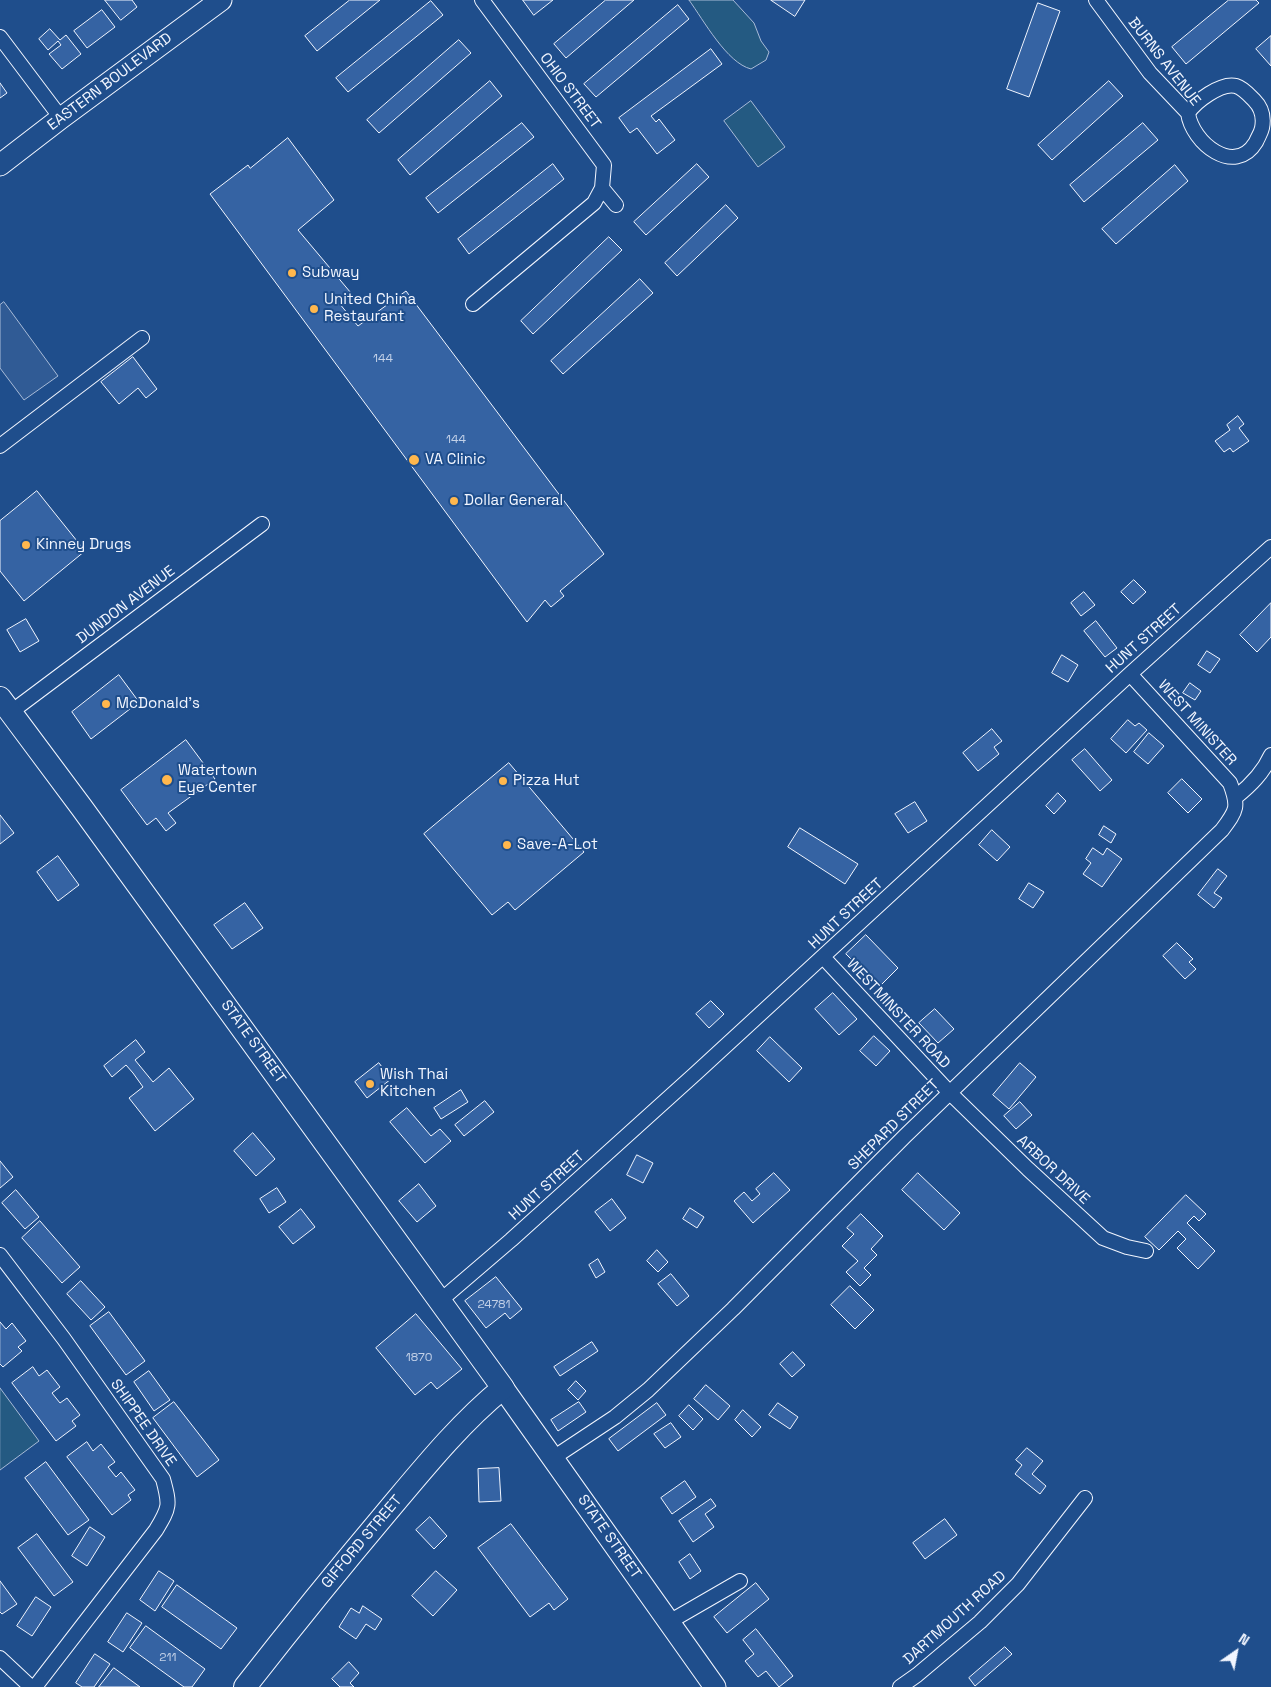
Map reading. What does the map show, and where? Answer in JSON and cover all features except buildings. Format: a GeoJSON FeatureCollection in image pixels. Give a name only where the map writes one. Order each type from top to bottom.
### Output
{"type":"FeatureCollection","features":[{"type":"Feature","properties":{"kind":"highway","name":"STATE STREET"},"geometry":{"type":"LineString","coordinates":[[6,705],[440,1300],[494,1395]]}},
{"type":"Feature","properties":{"kind":"highway","name":"GIFFORD STREET"},"geometry":{"type":"LineString","coordinates":[[245,1687],[409,1485],[494,1395]]}},
{"type":"Feature","properties":{"kind":"main road","name":"EASTERN BOULEVARD"},"geometry":{"type":"LineString","coordinates":[[0,165],[221,0]]}},
{"type":"Feature","properties":{"kind":"main road","name":"STATE STREET"},"geometry":{"type":"LineString","coordinates":[[494,1395],[553,1458],[715,1687]]}},
{"type":"Feature","properties":{"kind":"street","name":"OHIO STREET"},"geometry":{"type":"LineString","coordinates":[[482,0],[604,164],[602,188]]}},
{"type":"Feature","properties":{"kind":"street","name":"BURNS AVENUE"},"geometry":{"type":"LineString","coordinates":[[1096,0],[1150,73],[1188,113],[1188,120],[1204,144],[1226,157],[1235,157],[1243,154],[1252,148],[1262,131],[1264,118],[1258,104],[1245,91],[1236,86],[1226,86],[1206,95],[1188,113]]}},
{"type":"Feature","properties":{"kind":"street"},"geometry":{"type":"LineString","coordinates":[[0,37],[61,118]]}},
{"type":"Feature","properties":{"kind":"street"},"geometry":{"type":"LineString","coordinates":[[474,304],[594,203],[602,188],[616,205]]}},
{"type":"Feature","properties":{"kind":"street"},"geometry":{"type":"LineString","coordinates":[[0,446],[142,338]]}},
{"type":"Feature","properties":{"kind":"street","name":"DUNDON AVENUE"},"geometry":{"type":"LineString","coordinates":[[6,705],[262,524]]}},
{"type":"Feature","properties":{"kind":"street","name":"HUNT STREET"},"geometry":{"type":"LineString","coordinates":[[440,1300],[511,1240],[823,957],[1130,674],[1271,548]]}},
{"type":"Feature","properties":{"kind":"street","name":"WEST MINISTER"},"geometry":{"type":"LineString","coordinates":[[1130,674],[1230,783],[1236,797]]}},
{"type":"Feature","properties":{"kind":"street"},"geometry":{"type":"LineString","coordinates":[[1236,797],[1256,781],[1271,754]]}},
{"type":"Feature","properties":{"kind":"street","name":"SHEPARD STREET"},"geometry":{"type":"LineString","coordinates":[[553,1458],[614,1417],[648,1390],[733,1309],[905,1136],[1222,830],[1234,814],[1236,797]]}},
{"type":"Feature","properties":{"kind":"street","name":"WESTMINSTER ROAD"},"geometry":{"type":"LineString","coordinates":[[823,957],[950,1093]]}},
{"type":"Feature","properties":{"kind":"street","name":"ARBOR DRIVE"},"geometry":{"type":"LineString","coordinates":[[950,1093],[1028,1169],[1103,1238],[1126,1247],[1146,1251]]}},
{"type":"Feature","properties":{"kind":"street","name":"SHIPPEE DRIVE"},"geometry":{"type":"LineString","coordinates":[[0,1256],[64,1339],[163,1479],[169,1499],[165,1514],[156,1530],[33,1687]]}},
{"type":"Feature","properties":{"kind":"street","name":"DARTMOUTH ROAD"},"geometry":{"type":"LineString","coordinates":[[900,1687],[980,1622],[1018,1584],[1085,1498]]}},
{"type":"Feature","properties":{"kind":"street"},"geometry":{"type":"LineString","coordinates":[[669,1622],[740,1581]]}},
{"type":"Feature","properties":{"kind":"street"},"geometry":{"type":"LineString","coordinates":[[0,1658],[33,1687]]}},
{"type":"Feature","properties":{"kind":"shaded area"},"geometry":{"type":"Polygon","coordinates":[[[689,0],[733,0],[754,23],[761,41],[769,52],[766,60],[751,69],[733,59],[689,0]]]}},
{"type":"Feature","properties":{"kind":"shaded area"},"geometry":{"type":"Polygon","coordinates":[[[751,101],[785,147],[758,167],[724,121],[751,101]]]}},
{"type":"Feature","properties":{"kind":"shaded area"},"geometry":{"type":"Polygon","coordinates":[[[4,302],[58,376],[24,400],[0,368],[0,305],[4,302]]]}},
{"type":"Feature","properties":{"kind":"shaded area"},"geometry":{"type":"Polygon","coordinates":[[[0,1388],[39,1441],[0,1470],[0,1388]]]}},
{"type":"Feature","properties":{"kind":"place","name":"Subway"},"geometry":{"type":"Point","coordinates":[292,273]}},
{"type":"Feature","properties":{"kind":"place","name":"United China Restaurant"},"geometry":{"type":"Point","coordinates":[314,309]}},
{"type":"Feature","properties":{"kind":"place","name":"VA Clinic"},"geometry":{"type":"Point","coordinates":[414,460]}},
{"type":"Feature","properties":{"kind":"place","name":"Dollar General"},"geometry":{"type":"Point","coordinates":[454,501]}},
{"type":"Feature","properties":{"kind":"place","name":"Kinney Drugs"},"geometry":{"type":"Point","coordinates":[26,545]}},
{"type":"Feature","properties":{"kind":"place","name":"McDonald's"},"geometry":{"type":"Point","coordinates":[106,704]}},
{"type":"Feature","properties":{"kind":"place","name":"Watertown Eye Center"},"geometry":{"type":"Point","coordinates":[167,780]}},
{"type":"Feature","properties":{"kind":"place","name":"Pizza Hut"},"geometry":{"type":"Point","coordinates":[503,781]}},
{"type":"Feature","properties":{"kind":"place","name":"Save-A-Lot"},"geometry":{"type":"Point","coordinates":[507,845]}},
{"type":"Feature","properties":{"kind":"place","name":"Wish Thai Kitchen"},"geometry":{"type":"Point","coordinates":[370,1084]}}]}
